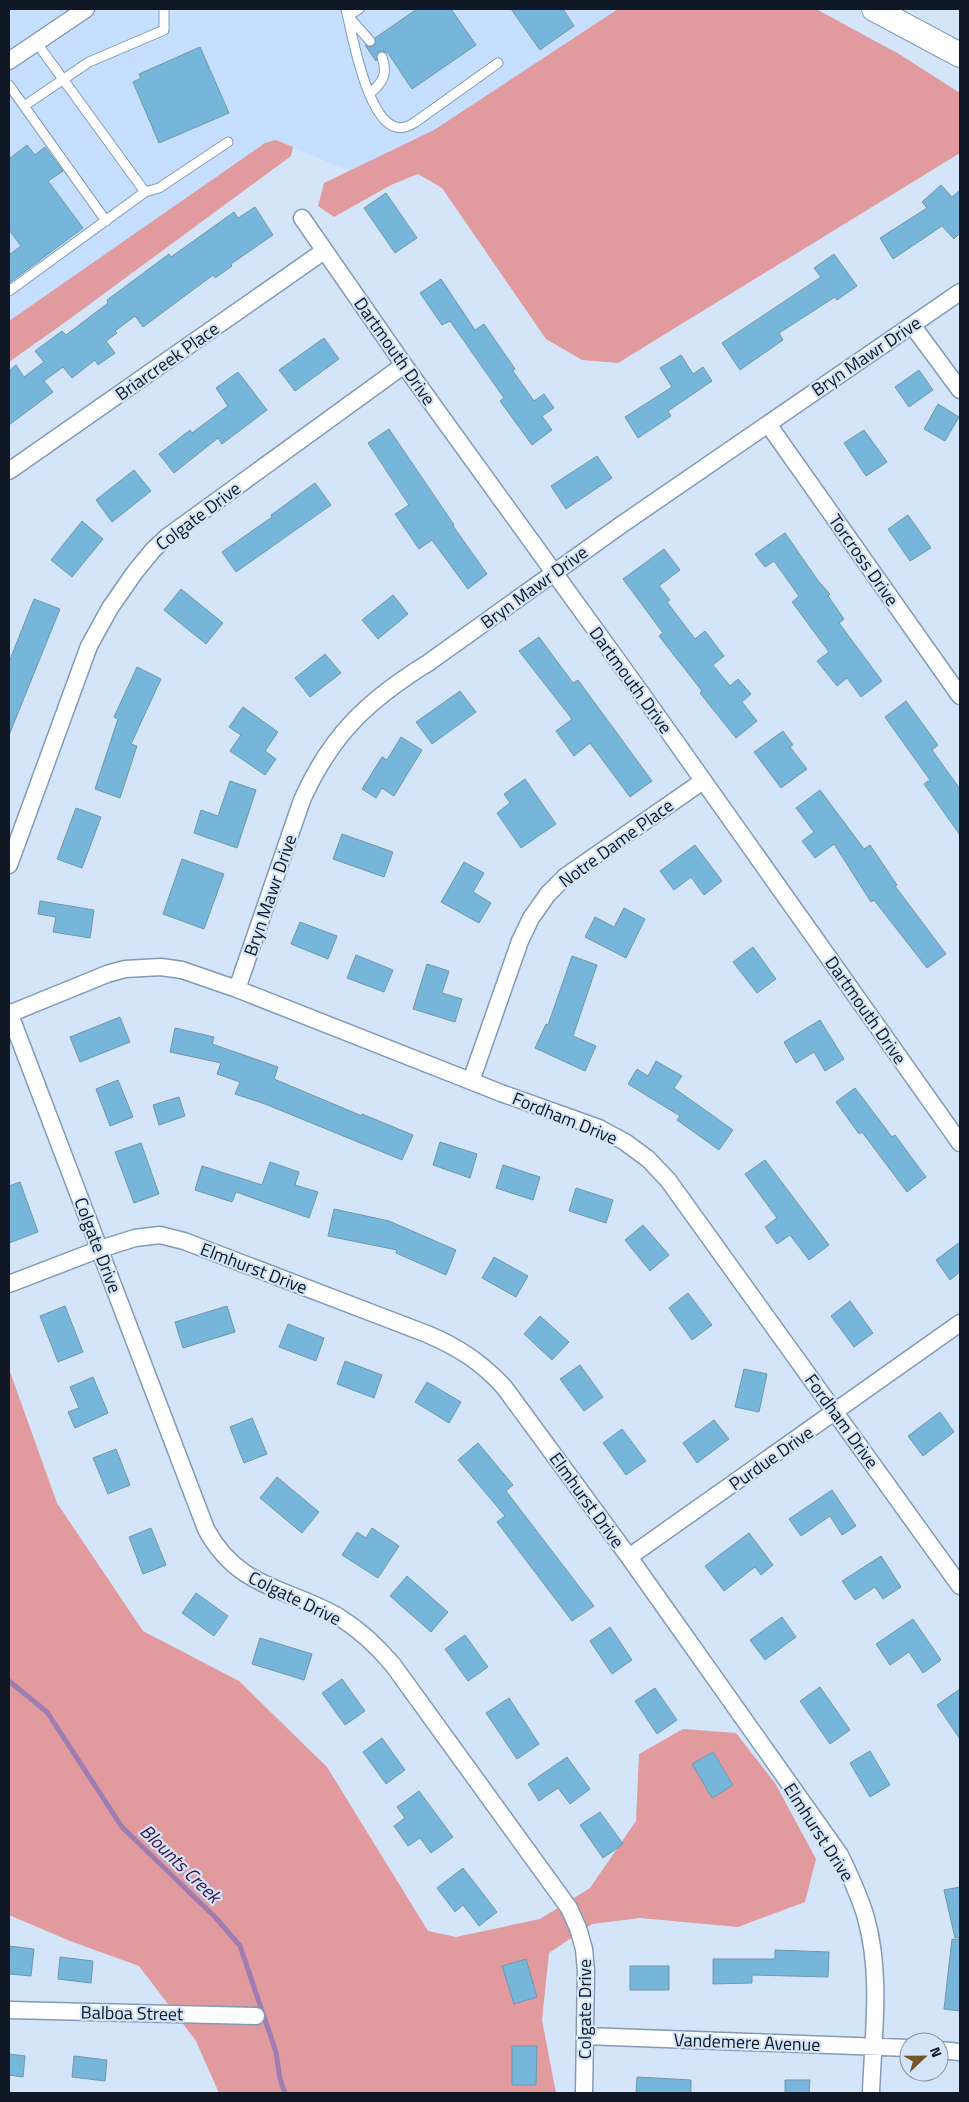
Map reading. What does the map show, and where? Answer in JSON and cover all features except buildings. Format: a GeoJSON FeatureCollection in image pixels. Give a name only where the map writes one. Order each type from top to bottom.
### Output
{"type":"FeatureCollection","features":[{"type":"Feature","properties":{"kind":"main road"},"geometry":{"type":"LineString","coordinates":[[874,9],[960,55]]}},
{"type":"Feature","properties":{"kind":"street"},"geometry":{"type":"LineString","coordinates":[[9,61],[86,9]]}},
{"type":"Feature","properties":{"kind":"street","name":"Dartmouth Drive"},"geometry":{"type":"LineString","coordinates":[[302,218],[404,365],[960,1142]]}},
{"type":"Feature","properties":{"kind":"street","name":"Briarcreek Place"},"geometry":{"type":"LineString","coordinates":[[9,471],[324,251]]}},
{"type":"Feature","properties":{"kind":"street","name":"Bryn Mawr Drive"},"geometry":{"type":"LineString","coordinates":[[238,989],[302,800],[312,776],[330,749],[364,709],[396,682],[428,663],[554,573],[960,292]]}},
{"type":"Feature","properties":{"kind":"street"},"geometry":{"type":"LineString","coordinates":[[912,325],[960,390]]}},
{"type":"Feature","properties":{"kind":"street","name":"Colgate Drive"},"geometry":{"type":"LineString","coordinates":[[9,865],[89,646],[110,608],[135,572],[167,537],[404,365]]}},
{"type":"Feature","properties":{"kind":"street","name":"Torcross Drive"},"geometry":{"type":"LineString","coordinates":[[768,424],[960,696]]}},
{"type":"Feature","properties":{"kind":"street","name":"Notre Dame Place"},"geometry":{"type":"LineString","coordinates":[[472,1081],[520,941],[531,918],[548,894],[566,876],[703,781]]}},
{"type":"Feature","properties":{"kind":"street","name":"Fordham Drive"},"geometry":{"type":"LineString","coordinates":[[9,1013],[107,974],[143,967],[182,970],[238,989],[472,1081],[599,1128],[625,1142],[648,1159],[668,1180],[960,1586]]}},
{"type":"Feature","properties":{"kind":"street","name":"Colgate Drive"},"geometry":{"type":"LineString","coordinates":[[9,1013],[206,1529],[213,1542],[224,1556],[249,1577],[339,1617],[363,1634],[393,1665],[569,1908],[578,1928],[584,1949],[586,1971],[584,2093]]}},
{"type":"Feature","properties":{"kind":"street","name":"Elmhurst Drive"},"geometry":{"type":"LineString","coordinates":[[9,1284],[100,1249],[145,1235],[160,1235],[184,1241],[451,1344],[487,1368],[504,1387],[629,1557],[840,1855],[854,1885],[866,1919],[872,1951],[875,1988],[871,2093]]}},
{"type":"Feature","properties":{"kind":"street","name":"Purdue Drive"},"geometry":{"type":"LineString","coordinates":[[629,1557],[836,1413],[960,1323]]}},
{"type":"Feature","properties":{"kind":"street","name":"Balboa Street"},"geometry":{"type":"LineString","coordinates":[[9,2010],[256,2016]]}},
{"type":"Feature","properties":{"kind":"street","name":"Vandemere Avenue"},"geometry":{"type":"LineString","coordinates":[[585,2036],[899,2048]]}},
{"type":"Feature","properties":{"kind":"lane"},"geometry":{"type":"LineString","coordinates":[[24,106],[89,62],[164,30],[164,9]]}},
{"type":"Feature","properties":{"kind":"lane"},"geometry":{"type":"LineString","coordinates":[[347,13],[359,9]]}},
{"type":"Feature","properties":{"kind":"lane"},"geometry":{"type":"LineString","coordinates":[[347,13],[370,41]]}},
{"type":"Feature","properties":{"kind":"lane"},"geometry":{"type":"LineString","coordinates":[[347,13],[363,81],[386,122],[394,127],[408,126],[498,63]]}},
{"type":"Feature","properties":{"kind":"lane"},"geometry":{"type":"LineString","coordinates":[[36,42],[145,192]]}},
{"type":"Feature","properties":{"kind":"lane"},"geometry":{"type":"LineString","coordinates":[[369,94],[379,86],[385,76],[386,67],[382,57]]}},
{"type":"Feature","properties":{"kind":"lane"},"geometry":{"type":"LineString","coordinates":[[9,85],[106,221]]}},
{"type":"Feature","properties":{"kind":"lane"},"geometry":{"type":"LineString","coordinates":[[9,291],[145,192],[159,188],[228,142]]}},
{"type":"Feature","properties":{"kind":"shaded area"},"geometry":{"type":"Polygon","coordinates":[[[9,9],[618,9],[434,130],[349,171],[276,140],[265,143],[9,321],[9,9]]]}},
{"type":"Feature","properties":{"kind":"shaded area"},"geometry":{"type":"Polygon","coordinates":[[[618,9],[816,9],[899,54],[960,93],[960,153],[618,363],[582,360],[546,339],[442,188],[418,174],[391,185],[334,217],[318,206],[324,183],[434,130],[618,9]]]}},
{"type":"Feature","properties":{"kind":"shaded area"},"geometry":{"type":"Polygon","coordinates":[[[276,140],[293,147],[291,156],[9,362],[9,321],[265,143],[276,140]]]}},
{"type":"Feature","properties":{"kind":"shaded area"},"geometry":{"type":"Polygon","coordinates":[[[9,1369],[57,1503],[143,1631],[239,1681],[327,1767],[428,1931],[456,1937],[540,1919],[590,1888],[636,1821],[639,1754],[683,1729],[736,1733],[775,1783],[816,1859],[805,1902],[738,1927],[640,1918],[592,1924],[549,1953],[542,2020],[556,2093],[219,2093],[196,2041],[139,1966],[70,1941],[9,1915],[9,1369]]]}},
{"type":"Feature","properties":{"kind":"waterway","name":"Blounts Creek"},"geometry":{"type":"LineString","coordinates":[[9,1681],[47,1712],[122,1827],[216,1918],[240,1946],[276,2052],[280,2079],[285,2093]]}}]}
